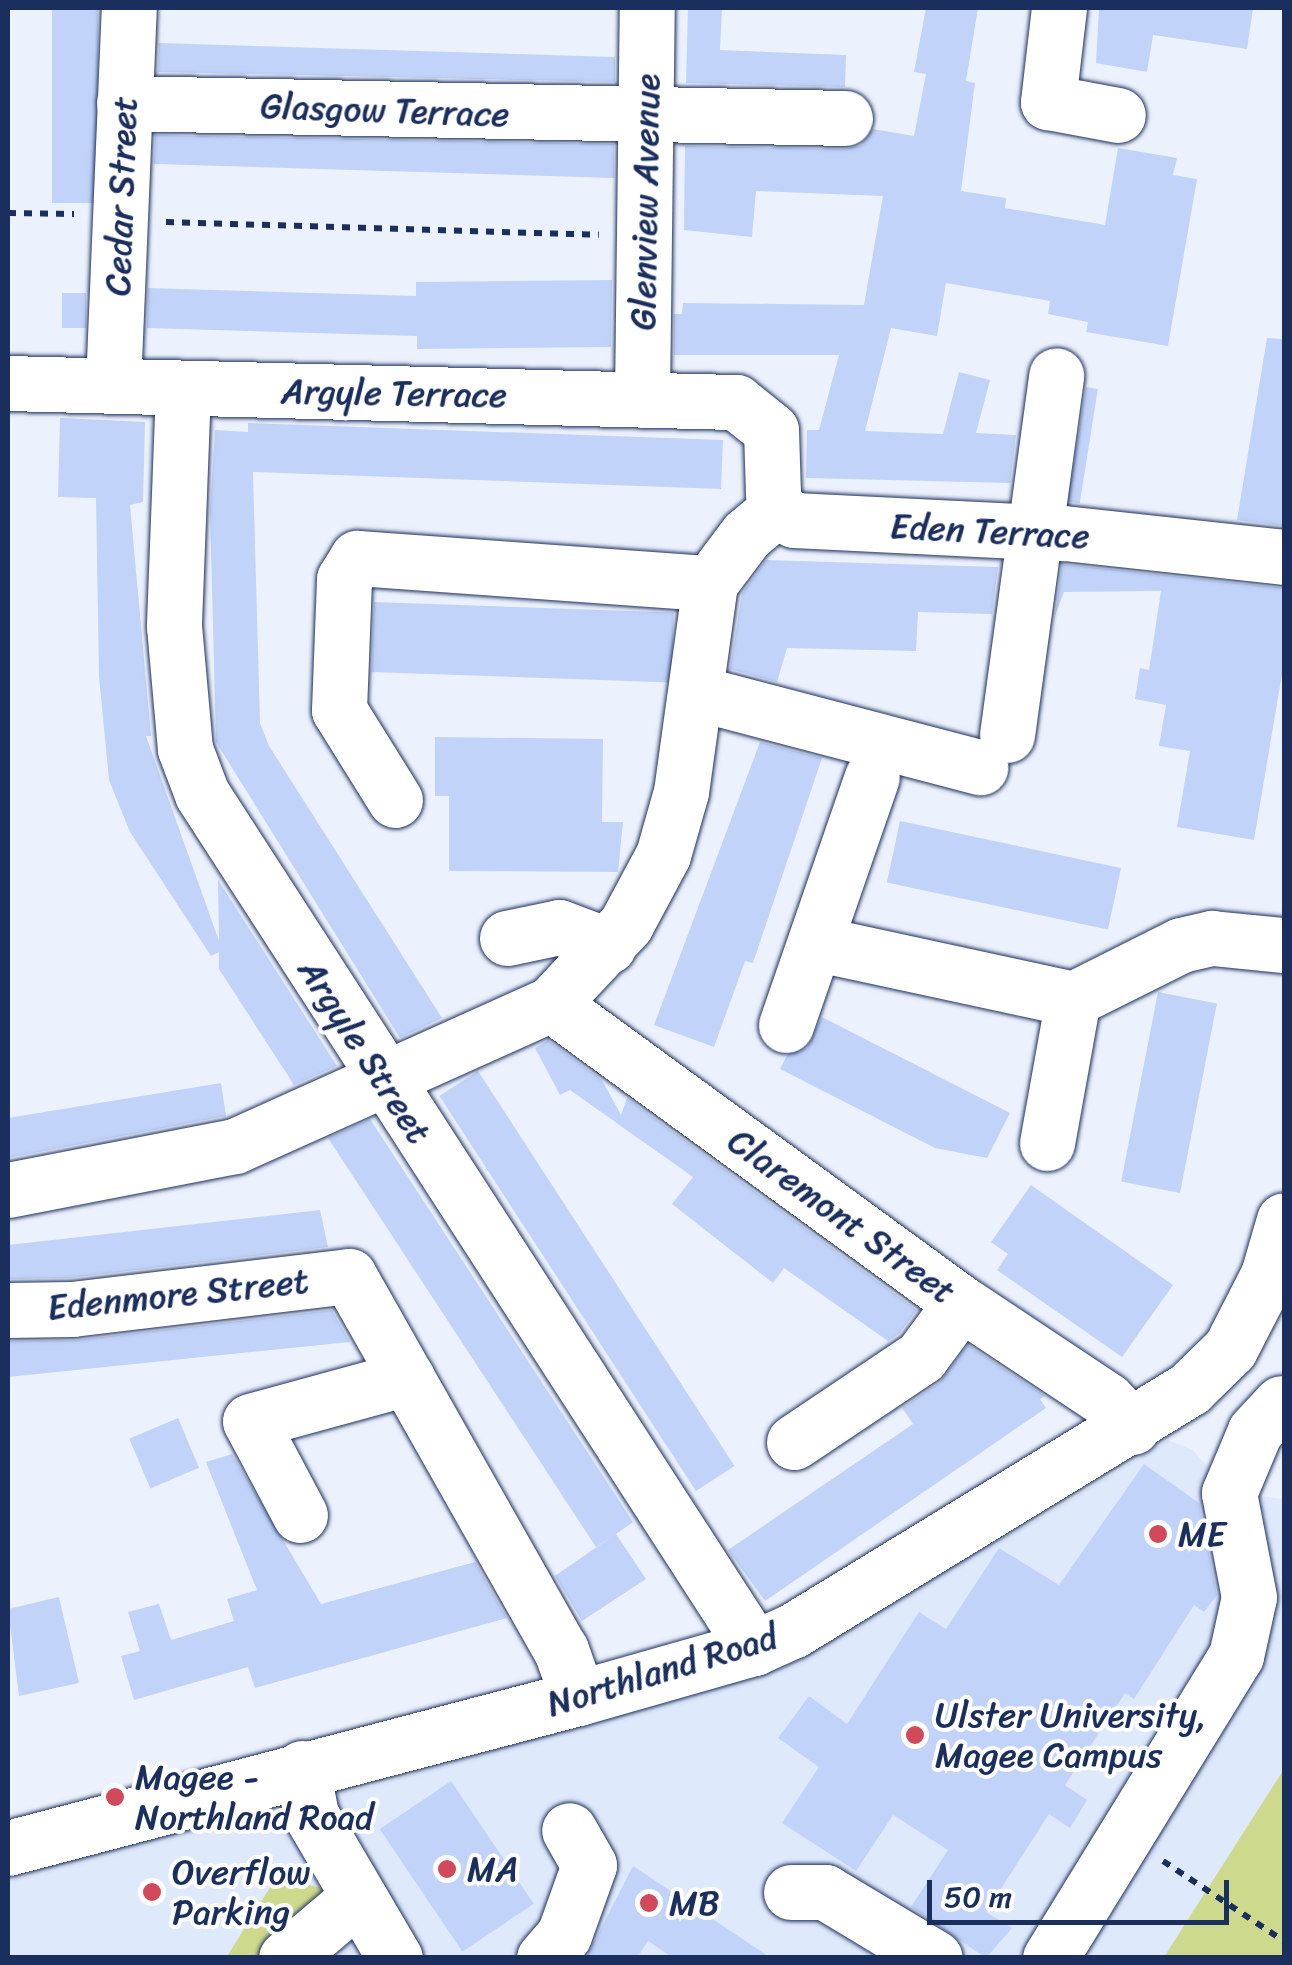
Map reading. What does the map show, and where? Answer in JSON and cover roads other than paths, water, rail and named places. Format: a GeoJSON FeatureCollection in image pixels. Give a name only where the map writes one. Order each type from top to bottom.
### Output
{"type":"FeatureCollection","features":[{"type":"Feature","properties":{"kind":"street","name":"Cedar Street"},"geometry":{"type":"LineString","coordinates":[[113,385],[129,8]]}},
{"type":"Feature","properties":{"kind":"street","name":"Glenview Avenue"},"geometry":{"type":"LineString","coordinates":[[642,397],[648,8]]}},
{"type":"Feature","properties":{"kind":"street"},"geometry":{"type":"LineString","coordinates":[[1060,8],[1048,102],[1118,115]]}},
{"type":"Feature","properties":{"kind":"street","name":"Glasgow Terrace"},"geometry":{"type":"LineString","coordinates":[[124,102],[845,118]]}},
{"type":"Feature","properties":{"kind":"street"},"geometry":{"type":"LineString","coordinates":[[696,692],[994,751],[1056,375]]}},
{"type":"Feature","properties":{"kind":"street","name":"Argyle Terrace"},"geometry":{"type":"LineString","coordinates":[[8,383],[736,402],[771,430],[777,509]]}},
{"type":"Feature","properties":{"kind":"street","name":"Argyle Street"},"geometry":{"type":"LineString","coordinates":[[184,389],[174,626],[185,748],[229,842],[754,1648]]}},
{"type":"Feature","properties":{"kind":"street"},"geometry":{"type":"LineString","coordinates":[[8,1190],[235,1146],[334,1105],[381,1078],[416,1070],[550,1004],[609,946],[662,854],[681,792],[710,583],[746,535],[777,509]]}},
{"type":"Feature","properties":{"kind":"street","name":"Eden Terrace"},"geometry":{"type":"LineString","coordinates":[[777,509],[794,520],[1032,531],[1284,557]]}},
{"type":"Feature","properties":{"kind":"street"},"geometry":{"type":"LineString","coordinates":[[395,800],[338,710],[344,580],[357,558],[710,583]]}},
{"type":"Feature","properties":{"kind":"street"},"geometry":{"type":"LineString","coordinates":[[786,1025],[819,944],[872,777]]}},
{"type":"Feature","properties":{"kind":"street"},"geometry":{"type":"LineString","coordinates":[[508,938],[560,927],[609,946]]}},
{"type":"Feature","properties":{"kind":"street"},"geometry":{"type":"LineString","coordinates":[[819,944],[1074,999],[1182,945],[1212,938],[1284,945]]}},
{"type":"Feature","properties":{"kind":"street"},"geometry":{"type":"LineString","coordinates":[[1046,1143],[1074,999]]}},
{"type":"Feature","properties":{"kind":"street","name":"Claremont Street"},"geometry":{"type":"LineString","coordinates":[[550,1004],[962,1302],[1107,1400],[1132,1427]]}},
{"type":"Feature","properties":{"kind":"street","name":"Northland Road"},"geometry":{"type":"LineString","coordinates":[[8,1848],[754,1648],[1132,1427],[1189,1389],[1230,1349],[1268,1275],[1284,1220]]}},
{"type":"Feature","properties":{"kind":"street","name":"Edenmore Street"},"geometry":{"type":"LineString","coordinates":[[8,1310],[72,1309],[349,1276],[415,1393]]}},
{"type":"Feature","properties":{"kind":"street"},"geometry":{"type":"LineString","coordinates":[[794,1442],[921,1357],[962,1302]]}},
{"type":"Feature","properties":{"kind":"street"},"geometry":{"type":"LineString","coordinates":[[1050,1958],[1236,1656],[1249,1597],[1229,1493],[1254,1431],[1283,1404],[1230,1349]]}},
{"type":"Feature","properties":{"kind":"street"},"geometry":{"type":"LineString","coordinates":[[316,1511],[300,1442],[415,1393],[561,1650],[578,1698]]}},
{"type":"Feature","properties":{"kind":"street"},"geometry":{"type":"LineString","coordinates":[[302,1768],[311,1815],[394,1958]]}},
{"type":"Feature","properties":{"kind":"street"},"geometry":{"type":"LineString","coordinates":[[544,1958],[564,1934],[589,1866],[569,1830]]}},
{"type":"Feature","properties":{"kind":"street"},"geometry":{"type":"LineString","coordinates":[[792,1892],[825,1892],[935,1958]]}},
{"type":"Feature","properties":{"kind":"street"},"geometry":{"type":"LineString","coordinates":[[286,1958],[357,1898]]}},
{"type":"Feature","properties":{"kind":"place","name":"ME"},"geometry":{"type":"Point","coordinates":[1158,1534]}},
{"type":"Feature","properties":{"kind":"place","name":"Ulster University, Magee Campus"},"geometry":{"type":"Point","coordinates":[915,1735]}},
{"type":"Feature","properties":{"kind":"place","name":"Magee - Northland Road"},"geometry":{"type":"Point","coordinates":[115,1797]}},
{"type":"Feature","properties":{"kind":"place","name":"MA"},"geometry":{"type":"Point","coordinates":[447,1869]}},
{"type":"Feature","properties":{"kind":"place","name":"Overflow Parking"},"geometry":{"type":"Point","coordinates":[152,1892]}},
{"type":"Feature","properties":{"kind":"place","name":"MB"},"geometry":{"type":"Point","coordinates":[649,1903]}}]}
